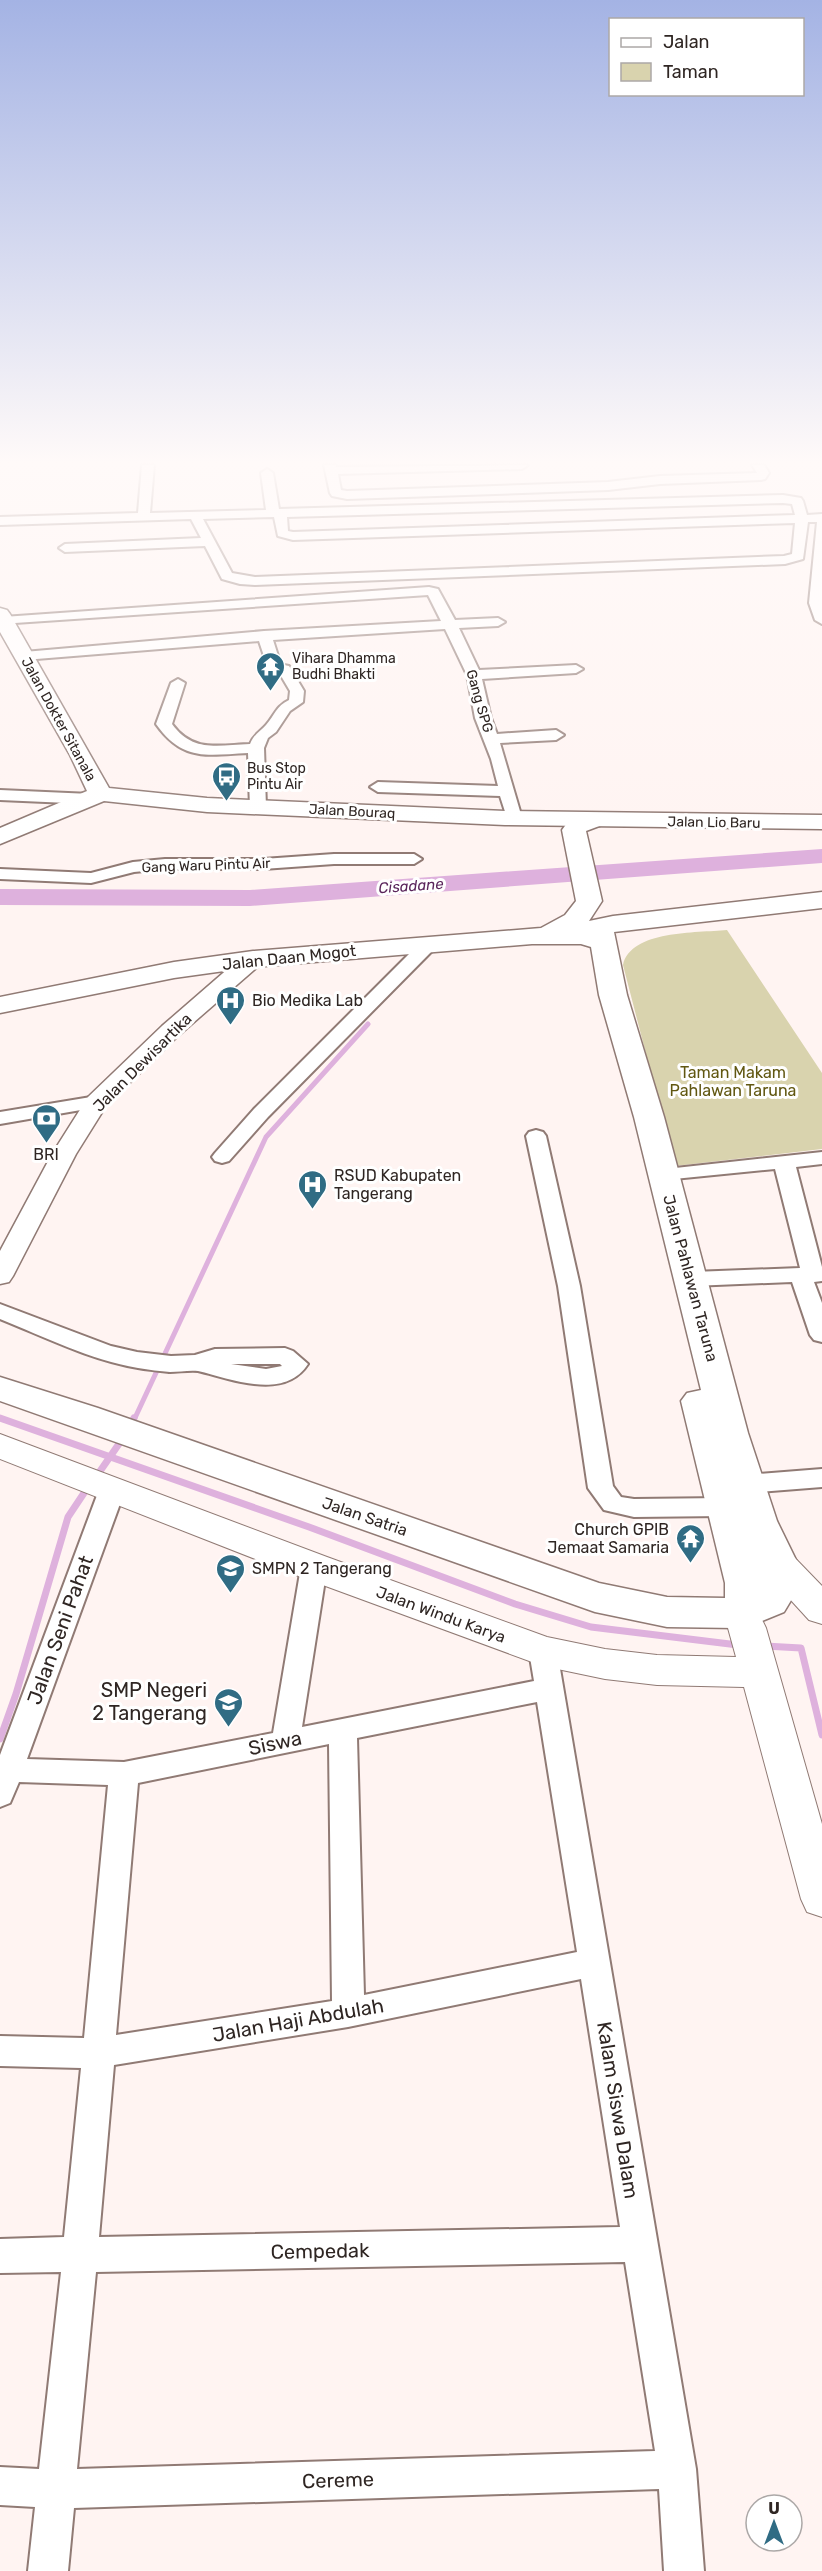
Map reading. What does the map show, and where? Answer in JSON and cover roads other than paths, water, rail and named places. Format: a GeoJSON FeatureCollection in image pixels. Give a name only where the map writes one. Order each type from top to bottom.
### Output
{"type":"FeatureCollection","features":[{"type":"Feature","properties":{"kind":"main road","name":"Jalan Dokter Sitanala"},"geometry":{"type":"LineString","coordinates":[[2,617],[104,796]]}},
{"type":"Feature","properties":{"kind":"main road","name":"Jalan Bouraq"},"geometry":{"type":"LineString","coordinates":[[104,796],[258,807],[514,818],[592,825]]}},
{"type":"Feature","properties":{"kind":"main road"},"geometry":{"type":"LineString","coordinates":[[0,837],[104,796]]}},
{"type":"Feature","properties":{"kind":"main road","name":"Jalan Lio Baru"},"geometry":{"type":"LineString","coordinates":[[592,825],[822,822]]}},
{"type":"Feature","properties":{"kind":"main road"},"geometry":{"type":"LineString","coordinates":[[532,936],[569,925],[579,918],[588,899],[592,825]]}},
{"type":"Feature","properties":{"kind":"main road"},"geometry":{"type":"LineString","coordinates":[[588,899],[608,914],[638,921]]}},
{"type":"Feature","properties":{"kind":"main road","name":"Jalan Daan Mogot"},"geometry":{"type":"LineString","coordinates":[[0,1005],[174,970],[253,959],[532,936],[595,945],[638,921],[822,900]]}},
{"type":"Feature","properties":{"kind":"main road"},"geometry":{"type":"LineString","coordinates":[[498,938],[545,946],[595,945],[623,938],[641,930],[822,908]]}},
{"type":"Feature","properties":{"kind":"main road","name":"Jalan Pahlawan Taruna"},"geometry":{"type":"LineString","coordinates":[[595,945],[613,995],[692,1279],[734,1495],[750,1644]]}},
{"type":"Feature","properties":{"kind":"main road","name":"Jalan Pahlawan Taruna"},"geometry":{"type":"LineString","coordinates":[[595,945],[609,1054],[734,1495],[758,1521],[779,1564],[822,1610]]}},
{"type":"Feature","properties":{"kind":"main road","name":"Jalan Satria"},"geometry":{"type":"LineString","coordinates":[[0,1389],[126,1431],[595,1597],[667,1612],[750,1644],[748,1611],[770,1602],[777,1592],[779,1564]]}},
{"type":"Feature","properties":{"kind":"main road","name":"Jalan Windu Karya"},"geometry":{"type":"LineString","coordinates":[[0,1446],[314,1567],[543,1651],[604,1664],[657,1670],[750,1644]]}},
{"type":"Feature","properties":{"kind":"main road"},"geometry":{"type":"LineString","coordinates":[[750,1644],[822,1899]]}},
{"type":"Feature","properties":{"kind":"street"},"geometry":{"type":"LineString","coordinates":[[817,585],[816,603],[822,620]]}},
{"type":"Feature","properties":{"kind":"street","name":"Gang SPG"},"geometry":{"type":"LineString","coordinates":[[2,617],[433,592],[474,675],[483,718],[514,818]]}},
{"type":"Feature","properties":{"kind":"street"},"geometry":{"type":"LineString","coordinates":[[24,656],[264,635],[498,622]]}},
{"type":"Feature","properties":{"kind":"street"},"geometry":{"type":"LineString","coordinates":[[258,807],[256,748],[261,736],[271,729],[284,708],[296,702],[297,691],[278,664],[264,635]]}},
{"type":"Feature","properties":{"kind":"street"},"geometry":{"type":"LineString","coordinates":[[474,675],[576,669]]}},
{"type":"Feature","properties":{"kind":"street"},"geometry":{"type":"LineString","coordinates":[[178,683],[164,724],[174,738],[185,746],[200,748],[256,748]]}},
{"type":"Feature","properties":{"kind":"street"},"geometry":{"type":"LineString","coordinates":[[491,739],[556,735]]}},
{"type":"Feature","properties":{"kind":"street"},"geometry":{"type":"LineString","coordinates":[[378,787],[507,791]]}},
{"type":"Feature","properties":{"kind":"street"},"geometry":{"type":"LineString","coordinates":[[0,795],[104,796]]}},
{"type":"Feature","properties":{"kind":"street","name":"Gang Waru Pintu Air"},"geometry":{"type":"LineString","coordinates":[[0,874],[91,878],[134,867],[165,864],[263,864],[334,859],[414,859]]}},
{"type":"Feature","properties":{"kind":"street"},"geometry":{"type":"LineString","coordinates":[[222,1156],[261,1113],[429,944]]}},
{"type":"Feature","properties":{"kind":"street","name":"Jalan Dewisartika"},"geometry":{"type":"LineString","coordinates":[[0,1276],[64,1154],[97,1102],[170,1031],[253,959]]}},
{"type":"Feature","properties":{"kind":"street"},"geometry":{"type":"LineString","coordinates":[[0,1118],[97,1102]]}},
{"type":"Feature","properties":{"kind":"street"},"geometry":{"type":"LineString","coordinates":[[536,1136],[569,1286],[601,1488],[613,1504],[634,1508],[734,1495],[822,1478]]}},
{"type":"Feature","properties":{"kind":"street"},"geometry":{"type":"LineString","coordinates":[[664,1174],[822,1158]]}},
{"type":"Feature","properties":{"kind":"street"},"geometry":{"type":"LineString","coordinates":[[784,1162],[812,1275],[822,1335]]}},
{"type":"Feature","properties":{"kind":"street"},"geometry":{"type":"LineString","coordinates":[[692,1279],[812,1275]]}},
{"type":"Feature","properties":{"kind":"street"},"geometry":{"type":"LineString","coordinates":[[0,1311],[104,1352],[137,1360],[171,1364],[196,1363]]}},
{"type":"Feature","properties":{"kind":"street","name":"Jalan Seni Pahat"},"geometry":{"type":"LineString","coordinates":[[3,1779],[94,1534],[99,1484]]}},
{"type":"Feature","properties":{"kind":"street"},"geometry":{"type":"LineString","coordinates":[[286,1741],[314,1567]]}},
{"type":"Feature","properties":{"kind":"street","name":"Kalam Siswa Dalam"},"geometry":{"type":"LineString","coordinates":[[543,1651],[677,2469],[684,2571]]}},
{"type":"Feature","properties":{"kind":"street","name":"Siswa"},"geometry":{"type":"LineString","coordinates":[[3,1779],[124,1774],[548,1689]]}},
{"type":"Feature","properties":{"kind":"street"},"geometry":{"type":"LineString","coordinates":[[343,1729],[348,2013]]}},
{"type":"Feature","properties":{"kind":"street"},"geometry":{"type":"LineString","coordinates":[[48,2571],[80,2255],[124,1774]]}},
{"type":"Feature","properties":{"kind":"street","name":"Jalan Haji Abdulah"},"geometry":{"type":"LineString","coordinates":[[0,2051],[97,2053],[348,2013],[594,1962]]}},
{"type":"Feature","properties":{"kind":"street","name":"Cempedak"},"geometry":{"type":"LineString","coordinates":[[0,2256],[640,2244]]}},
{"type":"Feature","properties":{"kind":"street","name":"Cereme"},"geometry":{"type":"LineString","coordinates":[[0,2486],[55,2489],[677,2469]]}},
{"type":"Feature","properties":{"kind":"waterway","name":"Cisadane"},"geometry":{"type":"LineString","coordinates":[[0,897],[250,898],[822,856]]}},
{"type":"Feature","properties":{"kind":"waterway"},"geometry":{"type":"LineString","coordinates":[[134,1420],[266,1137],[368,1024]]}},
{"type":"Feature","properties":{"kind":"waterway"},"geometry":{"type":"LineString","coordinates":[[4,1420],[0,1418],[110,1457]]}},
{"type":"Feature","properties":{"kind":"waterway"},"geometry":{"type":"LineString","coordinates":[[131,1425],[134,1418]]}},
{"type":"Feature","properties":{"kind":"waterway"},"geometry":{"type":"LineString","coordinates":[[110,1457],[123,1438]]}},
{"type":"Feature","properties":{"kind":"waterway"},"geometry":{"type":"LineString","coordinates":[[96,1477],[110,1457]]}},
{"type":"Feature","properties":{"kind":"waterway"},"geometry":{"type":"LineString","coordinates":[[110,1457],[309,1527],[515,1604],[591,1627],[738,1645]]}},
{"type":"Feature","properties":{"kind":"waterway"},"geometry":{"type":"LineString","coordinates":[[0,1739],[16,1694],[68,1517],[88,1487]]}},
{"type":"Feature","properties":{"kind":"waterway"},"geometry":{"type":"LineString","coordinates":[[765,1646],[801,1648],[822,1735]]}},
{"type":"Feature","properties":{"kind":"place","name":"Vihara Dhamma Budhi Bhakti"},"geometry":{"type":"Point","coordinates":[271,692]}},
{"type":"Feature","properties":{"kind":"place","name":"Bus Stop Pintu Air"},"geometry":{"type":"Point","coordinates":[226,802]}},
{"type":"Feature","properties":{"kind":"place","name":"Bio Medika Lab"},"geometry":{"type":"Point","coordinates":[231,1026]}},
{"type":"Feature","properties":{"kind":"place","name":"BRI"},"geometry":{"type":"Point","coordinates":[46,1144]}},
{"type":"Feature","properties":{"kind":"place","name":"RSUD Kabupaten Tangerang"},"geometry":{"type":"Point","coordinates":[313,1210]}},
{"type":"Feature","properties":{"kind":"place","name":"Church GPIB Jemaat Samaria"},"geometry":{"type":"Point","coordinates":[690,1564]}},
{"type":"Feature","properties":{"kind":"place","name":"SMPN 2 Tangerang"},"geometry":{"type":"Point","coordinates":[231,1594]}},
{"type":"Feature","properties":{"kind":"place","name":"SMP Negeri 2 Tangerang"},"geometry":{"type":"Point","coordinates":[228,1728]}},
{"type":"Feature","properties":{"kind":"park label","name":"Taman Makam Pahlawan Taruna"},"geometry":{"type":"Point","coordinates":[733,1081]}}]}
